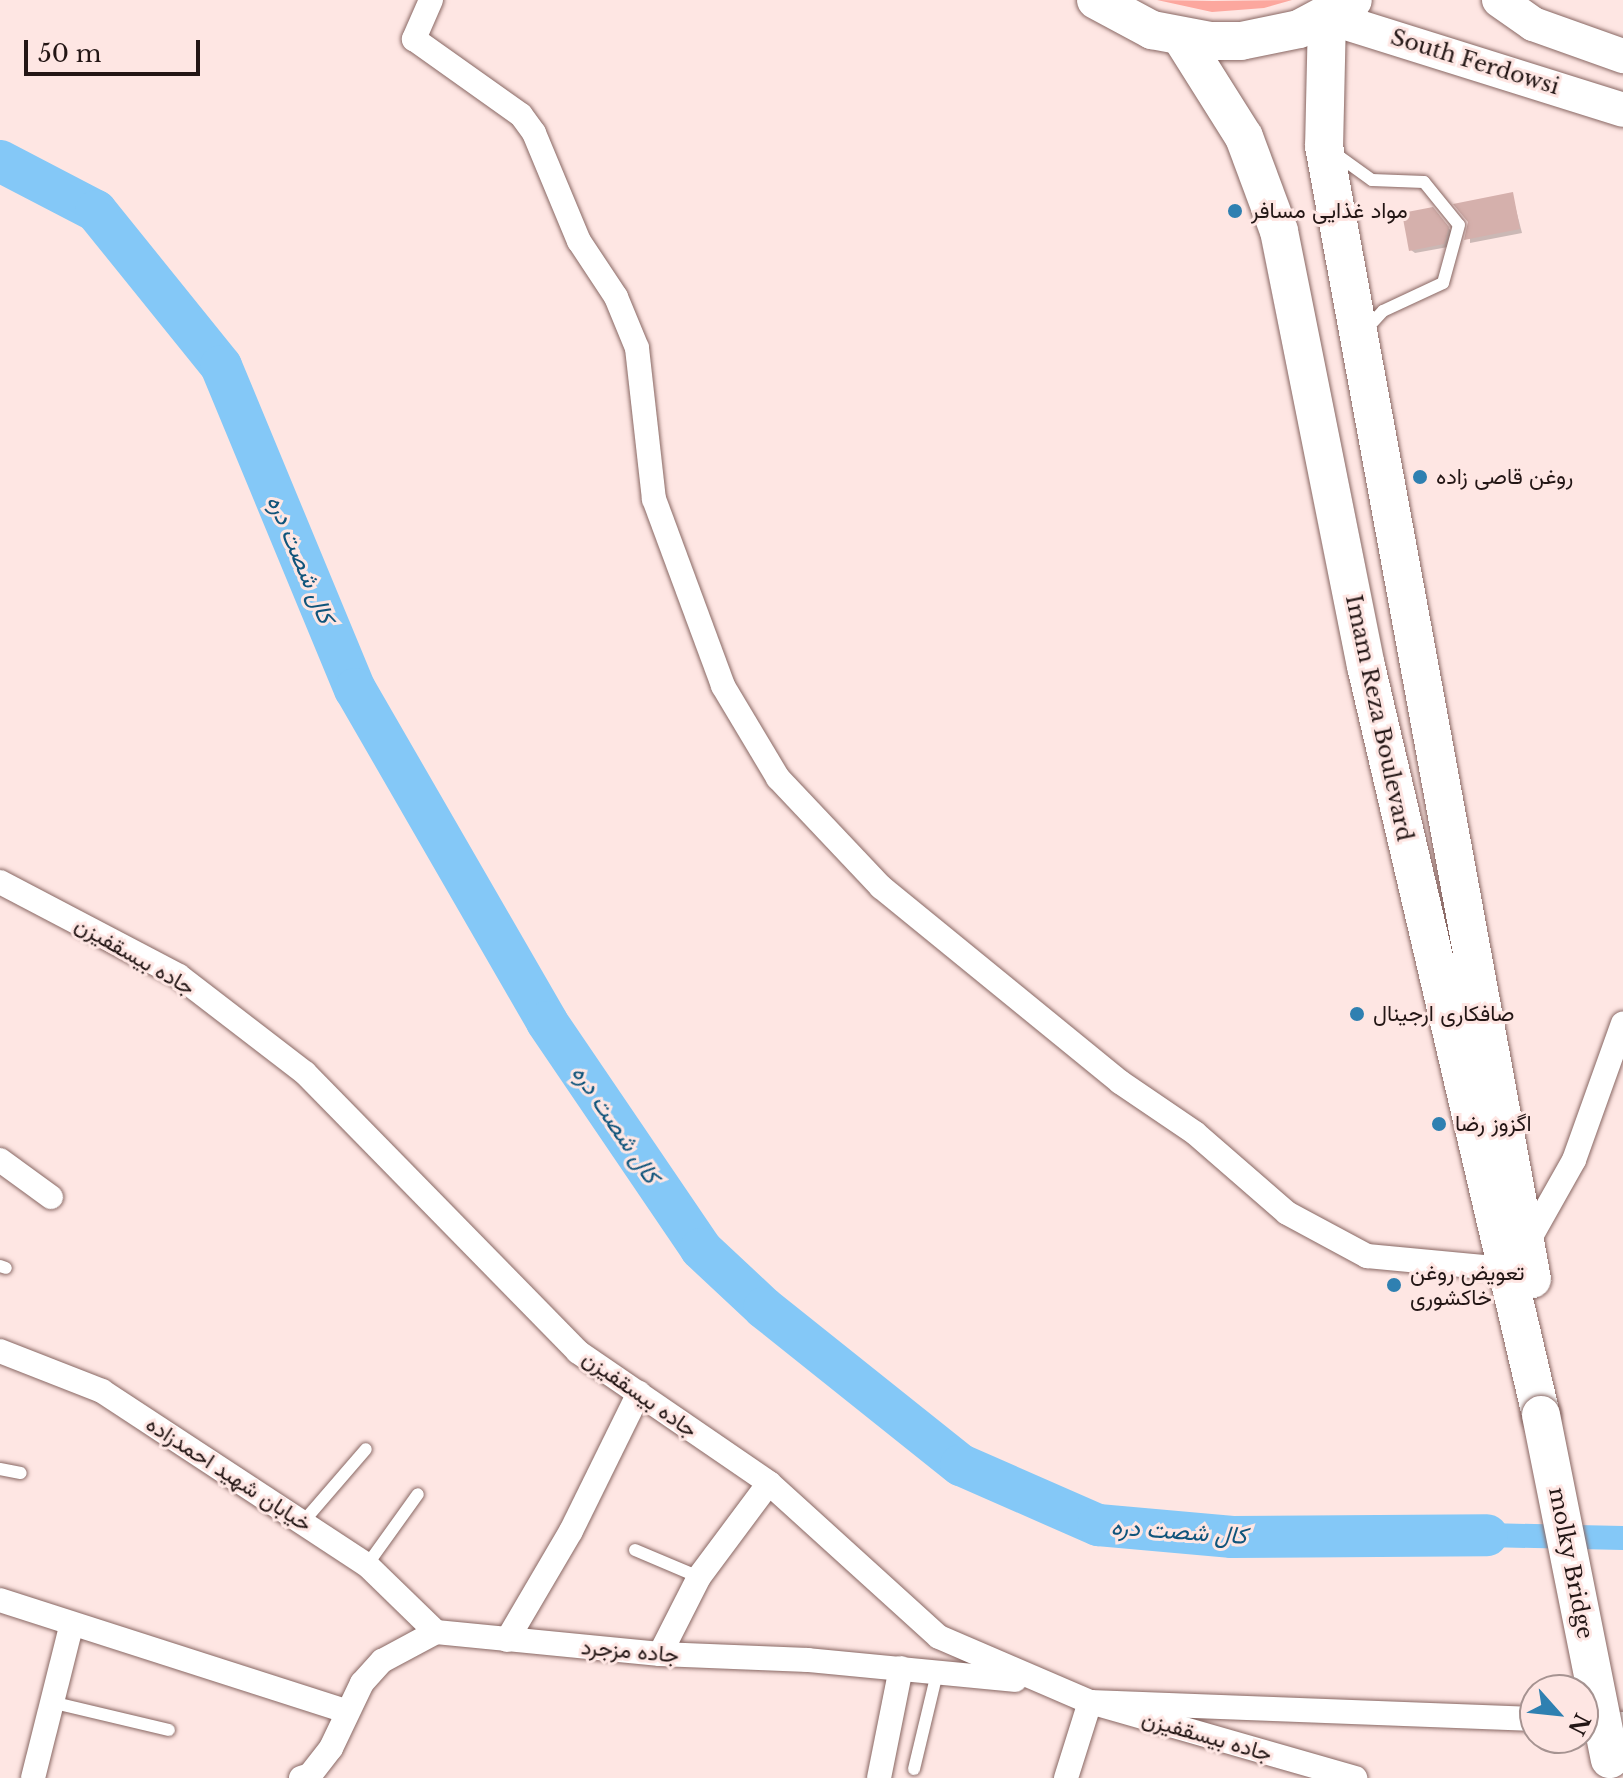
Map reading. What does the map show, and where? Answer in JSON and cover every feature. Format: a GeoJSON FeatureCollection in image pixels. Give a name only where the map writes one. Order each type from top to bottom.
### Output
{"type":"FeatureCollection","features":[{"type":"Feature","properties":{"kind":"main road"},"geometry":{"type":"LineString","coordinates":[[1096,0],[1124,18],[1181,37],[1241,41],[1299,29],[1340,8]]}},
{"type":"Feature","properties":{"kind":"main road"},"geometry":{"type":"LineString","coordinates":[[1499,0],[1533,24],[1623,56]]}},
{"type":"Feature","properties":{"kind":"main road","name":"Imam Reza Boulevard"},"geometry":{"type":"LineString","coordinates":[[1340,8],[1324,146],[1416,656],[1515,1258]]}},
{"type":"Feature","properties":{"kind":"main road","name":"South Ferdowsi"},"geometry":{"type":"LineString","coordinates":[[1340,8],[1623,110]]}},
{"type":"Feature","properties":{"kind":"main road","name":"Imam Reza Boulevard"},"geometry":{"type":"LineString","coordinates":[[1181,37],[1244,137],[1279,231],[1366,666],[1515,1258],[1549,1411]]}},
{"type":"Feature","properties":{"kind":"main road"},"geometry":{"type":"LineString","coordinates":[[1366,666],[1416,656]]}},
{"type":"Feature","properties":{"kind":"main road","name":"molky Bridge"},"geometry":{"type":"LineString","coordinates":[[1549,1411],[1617,1747]]}},
{"type":"Feature","properties":{"kind":"street"},"geometry":{"type":"LineString","coordinates":[[431,0],[414,39],[521,115],[534,133],[579,241],[616,297],[637,348],[654,499],[723,686],[778,778],[881,887],[1120,1082],[1195,1133],[1287,1213],[1367,1256],[1515,1258],[1574,1160],[1623,1023]]}},
{"type":"Feature","properties":{"kind":"street","name":"جاده بیسقفیزن"},"geometry":{"type":"LineString","coordinates":[[0,882],[179,976],[305,1073],[578,1352],[769,1483],[939,1637],[1032,1681],[1090,1702],[1355,1778]]}},
{"type":"Feature","properties":{"kind":"street"},"geometry":{"type":"LineString","coordinates":[[0,1160],[51,1197]]}},
{"type":"Feature","properties":{"kind":"street","name":"خیابان شهید احمدزاده"},"geometry":{"type":"LineString","coordinates":[[0,1351],[102,1391],[367,1565],[436,1632]]}},
{"type":"Feature","properties":{"kind":"street"},"geometry":{"type":"LineString","coordinates":[[507,1640],[571,1531],[639,1393]]}},
{"type":"Feature","properties":{"kind":"street"},"geometry":{"type":"LineString","coordinates":[[660,1654],[699,1577],[769,1483]]}},
{"type":"Feature","properties":{"kind":"street"},"geometry":{"type":"LineString","coordinates":[[0,1600],[71,1627],[345,1711]]}},
{"type":"Feature","properties":{"kind":"street"},"geometry":{"type":"LineString","coordinates":[[33,1778],[55,1703],[71,1627]]}},
{"type":"Feature","properties":{"kind":"street"},"geometry":{"type":"LineString","coordinates":[[307,1777],[331,1748],[345,1711],[382,1661],[436,1632]]}},
{"type":"Feature","properties":{"kind":"street","name":"جاده مزجرد"},"geometry":{"type":"LineString","coordinates":[[436,1632],[660,1654],[901,1668],[1032,1681]]}},
{"type":"Feature","properties":{"kind":"street"},"geometry":{"type":"LineString","coordinates":[[879,1778],[901,1668]]}},
{"type":"Feature","properties":{"kind":"street"},"geometry":{"type":"LineString","coordinates":[[1066,1778],[1090,1702],[1519,1718]]}},
{"type":"Feature","properties":{"kind":"street"},"geometry":{"type":"LineString","coordinates":[[1599,1734],[1617,1747]]}},
{"type":"Feature","properties":{"kind":"lane"},"geometry":{"type":"LineString","coordinates":[[1324,146],[1372,180],[1424,182],[1459,225],[1443,283],[1383,311],[1359,338]]}},
{"type":"Feature","properties":{"kind":"lane"},"geometry":{"type":"LineString","coordinates":[[303,1522],[366,1449]]}},
{"type":"Feature","properties":{"kind":"lane"},"geometry":{"type":"LineString","coordinates":[[0,1469],[21,1473]]}},
{"type":"Feature","properties":{"kind":"lane"},"geometry":{"type":"LineString","coordinates":[[367,1565],[418,1494]]}},
{"type":"Feature","properties":{"kind":"lane"},"geometry":{"type":"LineString","coordinates":[[635,1550],[699,1577]]}},
{"type":"Feature","properties":{"kind":"lane"},"geometry":{"type":"LineString","coordinates":[[914,1769],[937,1673]]}},
{"type":"Feature","properties":{"kind":"lane"},"geometry":{"type":"LineString","coordinates":[[55,1703],[169,1730]]}},
{"type":"Feature","properties":{"kind":"shaded area"},"geometry":{"type":"Polygon","coordinates":[[[1157,0],[1292,0],[1264,8],[1212,12],[1157,0]]]}},
{"type":"Feature","properties":{"kind":"building"},"geometry":{"type":"Polygon","coordinates":[[[1513,192],[1520,229],[1464,240],[1468,222],[1453,204],[1513,192]]]}},
{"type":"Feature","properties":{"kind":"building"},"geometry":{"type":"Polygon","coordinates":[[[1433,207],[1449,227],[1444,244],[1409,251],[1402,213],[1433,207]]]}},
{"type":"Feature","properties":{"kind":"waterway","name":"کال شصت دره"},"geometry":{"type":"LineString","coordinates":[[0,161],[96,211],[221,366],[355,689],[547,1022],[701,1249],[764,1308],[961,1465],[1098,1525],[1232,1537],[1487,1535]]}},
{"type":"Feature","properties":{"kind":"waterway","name":"کال شصت دره"},"geometry":{"type":"LineString","coordinates":[[1487,1535],[1623,1538]]}},
{"type":"Feature","properties":{"kind":"place","name":"مواد غذایی مسافر"},"geometry":{"type":"Point","coordinates":[1235,211]}},
{"type":"Feature","properties":{"kind":"place","name":"روغن قاصی زاده"},"geometry":{"type":"Point","coordinates":[1420,477]}},
{"type":"Feature","properties":{"kind":"place","name":"صافکاری ارجینال"},"geometry":{"type":"Point","coordinates":[1357,1014]}},
{"type":"Feature","properties":{"kind":"place","name":"اگزوز رضا"},"geometry":{"type":"Point","coordinates":[1439,1124]}},
{"type":"Feature","properties":{"kind":"place","name":"تعویض روغن خاکشوری"},"geometry":{"type":"Point","coordinates":[1394,1285]}}]}
